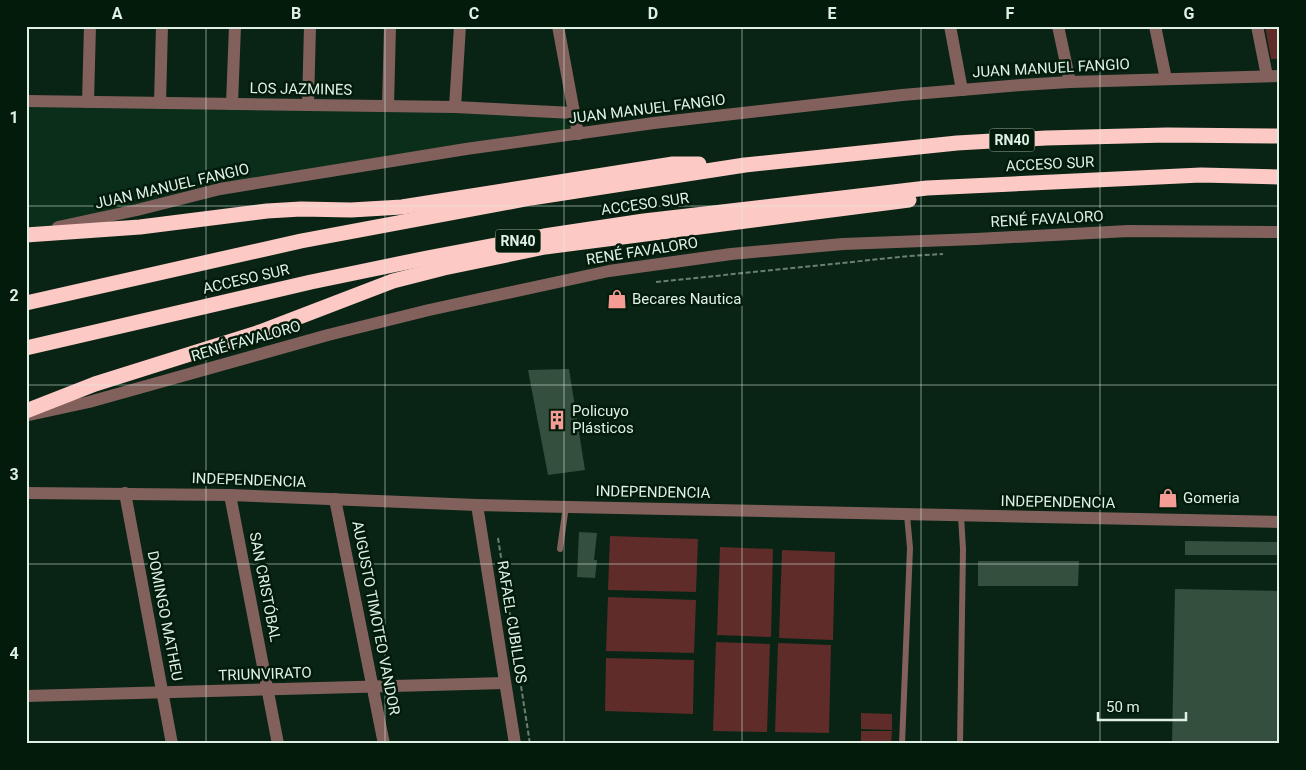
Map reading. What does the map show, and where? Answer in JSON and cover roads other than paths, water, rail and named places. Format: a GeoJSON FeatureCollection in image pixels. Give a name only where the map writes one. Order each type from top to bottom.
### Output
{"type":"FeatureCollection","features":[{"type":"Feature","properties":{"kind":"highway","name":"ACCESO SUR"},"geometry":{"type":"LineString","coordinates":[[26,303],[311,239],[531,198],[745,165],[958,143],[1046,138],[1167,135],[1280,136]]}},
{"type":"Feature","properties":{"kind":"highway"},"geometry":{"type":"LineString","coordinates":[[26,234],[140,227],[267,211],[395,208],[673,164],[745,165]]}},
{"type":"Feature","properties":{"kind":"highway","name":"ACCESO SUR"},"geometry":{"type":"LineString","coordinates":[[26,348],[311,282],[427,258],[544,236],[644,222],[927,188],[1201,175],[1280,176]]}},
{"type":"Feature","properties":{"kind":"highway"},"geometry":{"type":"LineString","coordinates":[[26,411],[96,384],[260,332],[392,282],[444,268],[545,247],[900,202],[1017,184]]}},
{"type":"Feature","properties":{"kind":"street"},"geometry":{"type":"LineString","coordinates":[[88,102],[90,26]]}},
{"type":"Feature","properties":{"kind":"street"},"geometry":{"type":"LineString","coordinates":[[160,104],[162,26]]}},
{"type":"Feature","properties":{"kind":"street"},"geometry":{"type":"LineString","coordinates":[[232,104],[235,26]]}},
{"type":"Feature","properties":{"kind":"street"},"geometry":{"type":"LineString","coordinates":[[308,105],[310,26]]}},
{"type":"Feature","properties":{"kind":"street"},"geometry":{"type":"LineString","coordinates":[[388,106],[390,26]]}},
{"type":"Feature","properties":{"kind":"street"},"geometry":{"type":"LineString","coordinates":[[455,107],[460,26]]}},
{"type":"Feature","properties":{"kind":"street"},"geometry":{"type":"LineString","coordinates":[[558,26],[578,134]]}},
{"type":"Feature","properties":{"kind":"street"},"geometry":{"type":"LineString","coordinates":[[950,26],[962,90]]}},
{"type":"Feature","properties":{"kind":"street"},"geometry":{"type":"LineString","coordinates":[[1058,26],[1070,82]]}},
{"type":"Feature","properties":{"kind":"street"},"geometry":{"type":"LineString","coordinates":[[1155,26],[1166,79]]}},
{"type":"Feature","properties":{"kind":"street"},"geometry":{"type":"LineString","coordinates":[[1257,26],[1273,76]]}},
{"type":"Feature","properties":{"kind":"street","name":"JUAN MANUEL FANGIO"},"geometry":{"type":"LineString","coordinates":[[26,234],[137,210],[220,189],[466,149],[703,117],[962,90],[1070,82],[1273,76]]}},
{"type":"Feature","properties":{"kind":"street","name":"LOS JAZMINES"},"geometry":{"type":"LineString","coordinates":[[26,101],[455,107],[574,113]]}},
{"type":"Feature","properties":{"kind":"street","name":"RENÉ FAVALORO"},"geometry":{"type":"LineString","coordinates":[[26,416],[89,402],[318,337],[401,316],[609,271],[731,254],[843,244],[1128,231],[1280,232]]}},
{"type":"Feature","properties":{"kind":"street","name":"INDEPENDENCIA"},"geometry":{"type":"LineString","coordinates":[[26,493],[230,495],[477,505],[1280,522]]}},
{"type":"Feature","properties":{"kind":"street","name":"DOMINGO MATHEU"},"geometry":{"type":"LineString","coordinates":[[125,493],[172,744]]}},
{"type":"Feature","properties":{"kind":"street","name":"SAN CRISTÓBAL"},"geometry":{"type":"LineString","coordinates":[[230,495],[278,744]]}},
{"type":"Feature","properties":{"kind":"street","name":"AUGUSTO TIMOTEO VANDOR"},"geometry":{"type":"LineString","coordinates":[[335,498],[384,744]]}},
{"type":"Feature","properties":{"kind":"street","name":"RAFAEL CUBILLOS"},"geometry":{"type":"LineString","coordinates":[[477,505],[515,744]]}},
{"type":"Feature","properties":{"kind":"street","name":"TRIUNVIRATO"},"geometry":{"type":"LineString","coordinates":[[26,696],[505,683]]}},
{"type":"Feature","properties":{"kind":"lane"},"geometry":{"type":"LineString","coordinates":[[560,549],[566,506]]}},
{"type":"Feature","properties":{"kind":"lane"},"geometry":{"type":"LineString","coordinates":[[902,744],[910,548],[907,515]]}},
{"type":"Feature","properties":{"kind":"lane"},"geometry":{"type":"LineString","coordinates":[[960,744],[963,549],[961,516]]}},
{"type":"Feature","properties":{"kind":"place","name":"Becares Nautica"},"geometry":{"type":"Point","coordinates":[617,299]}},
{"type":"Feature","properties":{"kind":"place","name":"Policuyo Plásticos"},"geometry":{"type":"Point","coordinates":[557,420]}},
{"type":"Feature","properties":{"kind":"place","name":"Gomeria"},"geometry":{"type":"Point","coordinates":[1168,498]}}]}
